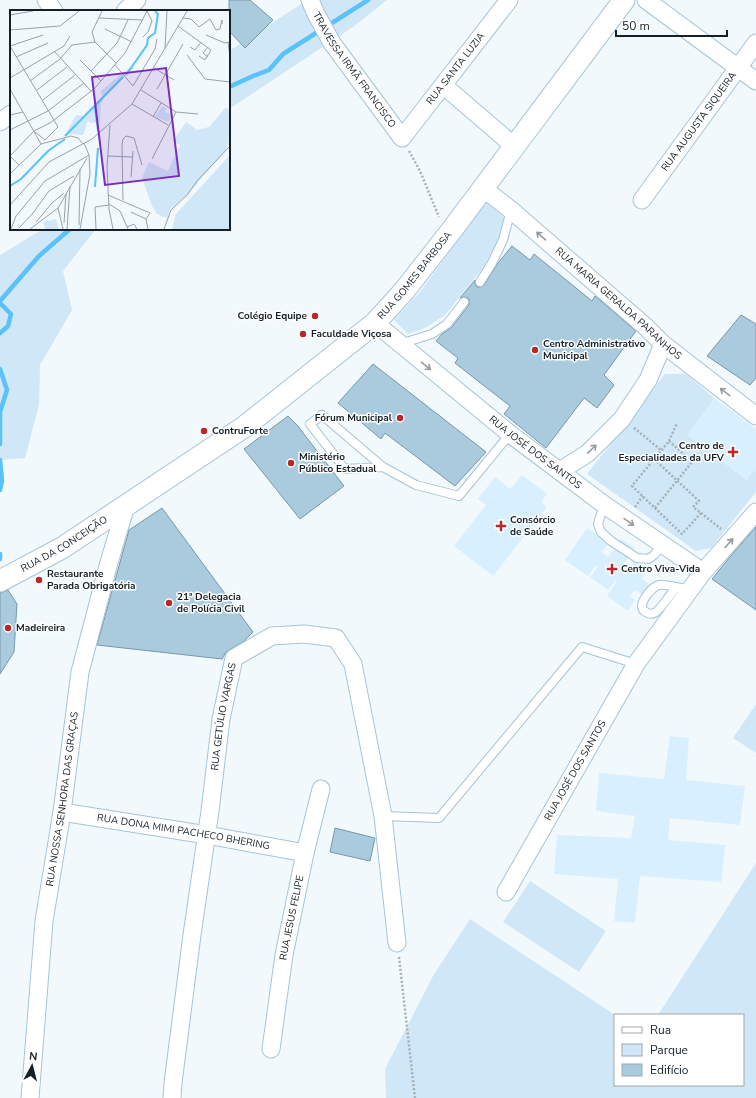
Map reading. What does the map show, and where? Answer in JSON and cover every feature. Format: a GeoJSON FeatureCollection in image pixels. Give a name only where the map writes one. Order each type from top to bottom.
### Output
{"type":"FeatureCollection","features":[{"type":"Feature","properties":{"kind":"street"},"geometry":{"type":"LineString","coordinates":[[46,0],[53,10]]}},
{"type":"Feature","properties":{"kind":"street"},"geometry":{"type":"LineString","coordinates":[[126,10],[137,0]]}},
{"type":"Feature","properties":{"kind":"street","name":"RUA SANTA LUZIA"},"geometry":{"type":"LineString","coordinates":[[402,138],[509,0]]}},
{"type":"Feature","properties":{"kind":"street","name":"RUA GOMES BARBOSA"},"geometry":{"type":"LineString","coordinates":[[126,505],[244,427],[375,323],[404,291],[451,231],[624,0]]}},
{"type":"Feature","properties":{"kind":"street"},"geometry":{"type":"LineString","coordinates":[[646,0],[756,81]]}},
{"type":"Feature","properties":{"kind":"street","name":"TRAVESSA IRMÃ FRANCISCO"},"geometry":{"type":"LineString","coordinates":[[313,7],[332,43],[402,138]]}},
{"type":"Feature","properties":{"kind":"street","name":"RUA AUGUSTA SIQUEIRA"},"geometry":{"type":"LineString","coordinates":[[642,200],[756,43]]}},
{"type":"Feature","properties":{"kind":"street"},"geometry":{"type":"LineString","coordinates":[[443,85],[514,146]]}},
{"type":"Feature","properties":{"kind":"street"},"geometry":{"type":"LineString","coordinates":[[0,122],[10,115]]}},
{"type":"Feature","properties":{"kind":"street","name":"RUA MARIA GERALDA PARANHOS"},"geometry":{"type":"LineString","coordinates":[[483,188],[511,210],[646,327],[663,344],[756,416]]}},
{"type":"Feature","properties":{"kind":"street","name":"RUA JOSÉ DOS SANTOS"},"geometry":{"type":"LineString","coordinates":[[375,323],[510,434],[606,506],[703,572]]}},
{"type":"Feature","properties":{"kind":"street"},"geometry":{"type":"LineString","coordinates":[[560,471],[588,453],[622,419],[648,380],[663,344]]}},
{"type":"Feature","properties":{"kind":"street","name":"RUA DA CONCEIÇÃO"},"geometry":{"type":"LineString","coordinates":[[0,581],[62,548],[126,505]]}},
{"type":"Feature","properties":{"kind":"street","name":"RUA NOSSA SENHORA DAS GRAÇAS"},"geometry":{"type":"LineString","coordinates":[[30,1098],[44,921],[62,812],[80,672],[126,505]]}},
{"type":"Feature","properties":{"kind":"street","name":"RUA JOSÉ DOS SANTOS"},"geometry":{"type":"LineString","coordinates":[[506,892],[636,664],[683,589],[703,572],[756,512]]}},
{"type":"Feature","properties":{"kind":"street","name":"RUA GETÚLIO VARGAS"},"geometry":{"type":"LineString","coordinates":[[172,1098],[221,719],[234,658],[272,636],[304,634],[336,638],[353,664],[383,816],[397,943]]}},
{"type":"Feature","properties":{"kind":"street","name":"RUA JESUS FELIPE"},"geometry":{"type":"LineString","coordinates":[[271,1049],[284,955],[305,853],[321,789]]}},
{"type":"Feature","properties":{"kind":"street","name":"RUA DONA MIMI PACHECO BHERING"},"geometry":{"type":"LineString","coordinates":[[62,812],[207,835],[305,853]]}},
{"type":"Feature","properties":{"kind":"lane"},"geometry":{"type":"LineString","coordinates":[[480,282],[492,263],[503,240],[511,210]]}},
{"type":"Feature","properties":{"kind":"lane"},"geometry":{"type":"LineString","coordinates":[[399,344],[432,334],[447,324],[464,302]]}},
{"type":"Feature","properties":{"kind":"lane"},"geometry":{"type":"LineString","coordinates":[[383,467],[344,469],[310,424],[322,415],[383,467],[416,485],[459,496],[510,434]]}},
{"type":"Feature","properties":{"kind":"lane"},"geometry":{"type":"LineString","coordinates":[[606,506],[601,514],[598,524],[601,532],[611,541],[636,558],[648,559],[663,545]]}},
{"type":"Feature","properties":{"kind":"lane"},"geometry":{"type":"LineString","coordinates":[[383,816],[439,818],[582,647],[636,664]]}},
{"type":"Feature","properties":{"kind":"path"},"geometry":{"type":"LineString","coordinates":[[402,138],[420,171],[442,222],[451,231]]}},
{"type":"Feature","properties":{"kind":"path"},"geometry":{"type":"LineString","coordinates":[[622,419],[662,450]]}},
{"type":"Feature","properties":{"kind":"path"},"geometry":{"type":"LineString","coordinates":[[676,423],[669,441],[632,486],[682,534],[701,513]]}},
{"type":"Feature","properties":{"kind":"path"},"geometry":{"type":"LineString","coordinates":[[655,508],[692,462],[669,441]]}},
{"type":"Feature","properties":{"kind":"path"},"geometry":{"type":"LineString","coordinates":[[654,460],[698,501],[693,507],[733,538]]}},
{"type":"Feature","properties":{"kind":"path"},"geometry":{"type":"LineString","coordinates":[[397,943],[415,1098]]}},
{"type":"Feature","properties":{"kind":"shaded area","name":"Centro de Especialidades da UFV"},"geometry":{"type":"Polygon","coordinates":[[[714,398],[756,429],[756,469],[748,480],[686,435],[714,398]]]}},
{"type":"Feature","properties":{"kind":"shaded area","name":"Consórcio de Saúde"},"geometry":{"type":"Polygon","coordinates":[[[522,475],[547,494],[541,502],[547,507],[493,576],[454,546],[486,505],[478,499],[495,477],[510,489],[522,475]]]}},
{"type":"Feature","properties":{"kind":"shaded area","name":"Centro Viva-Vida"},"geometry":{"type":"Polygon","coordinates":[[[587,528],[609,543],[602,552],[608,557],[621,539],[635,548],[623,565],[629,570],[635,561],[648,570],[642,579],[650,585],[643,595],[635,590],[630,596],[635,600],[628,611],[607,596],[617,581],[615,580],[608,590],[590,577],[597,568],[595,566],[588,576],[565,560],[587,528]]]}},
{"type":"Feature","properties":{"kind":"shaded area"},"geometry":{"type":"Polygon","coordinates":[[[670,736],[689,738],[686,780],[745,786],[740,825],[670,818],[668,840],[725,845],[721,882],[640,876],[635,923],[614,921],[618,879],[554,874],[557,835],[631,838],[635,816],[596,811],[599,773],[664,779],[670,736]]]}},
{"type":"Feature","properties":{"kind":"green space"},"geometry":{"type":"Polygon","coordinates":[[[307,0],[387,0],[353,27],[230,108],[230,50],[307,0]]]}},
{"type":"Feature","properties":{"kind":"green space"},"geometry":{"type":"Polygon","coordinates":[[[486,202],[505,218],[496,245],[483,268],[445,315],[427,327],[408,334],[394,320],[419,293],[486,202]]]}},
{"type":"Feature","properties":{"kind":"green space"},"geometry":{"type":"Polygon","coordinates":[[[41,230],[95,230],[63,271],[72,310],[40,365],[39,405],[25,458],[0,460],[0,255],[41,230]]]}},
{"type":"Feature","properties":{"kind":"green space"},"geometry":{"type":"Polygon","coordinates":[[[665,374],[686,374],[714,398],[687,435],[747,480],[756,469],[756,492],[711,548],[696,551],[587,474],[665,374]]]}},
{"type":"Feature","properties":{"kind":"green space"},"geometry":{"type":"Polygon","coordinates":[[[756,704],[756,753],[733,738],[756,704]]]}},
{"type":"Feature","properties":{"kind":"green space"},"geometry":{"type":"Polygon","coordinates":[[[756,863],[756,1098],[386,1098],[385,1069],[433,976],[470,919],[614,1014],[614,1086],[744,1086],[744,1014],[659,1014],[756,863]]]}},
{"type":"Feature","properties":{"kind":"green space"},"geometry":{"type":"Polygon","coordinates":[[[530,881],[606,931],[579,972],[503,922],[530,881]]]}},
{"type":"Feature","properties":{"kind":"building"},"geometry":{"type":"Polygon","coordinates":[[[229,0],[250,0],[273,20],[245,48],[230,32],[229,0]]]}},
{"type":"Feature","properties":{"kind":"building","name":"Centro Administrativo Municipal"},"geometry":{"type":"Polygon","coordinates":[[[512,246],[530,260],[534,254],[592,301],[595,296],[636,331],[604,375],[614,385],[597,408],[584,398],[546,448],[504,414],[510,406],[455,363],[458,358],[436,341],[442,334],[451,328],[469,305],[468,298],[460,298],[475,280],[477,287],[484,285],[498,263],[512,246]]]}},
{"type":"Feature","properties":{"kind":"building"},"geometry":{"type":"Polygon","coordinates":[[[741,315],[756,324],[756,378],[750,385],[707,356],[741,315]]]}},
{"type":"Feature","properties":{"kind":"building","name":"Fórum Municipal"},"geometry":{"type":"Polygon","coordinates":[[[373,364],[486,452],[455,486],[385,433],[381,439],[338,403],[373,364]]]}},
{"type":"Feature","properties":{"kind":"building","name":"Ministério Público Estadual"},"geometry":{"type":"Polygon","coordinates":[[[288,416],[297,425],[344,486],[300,519],[244,449],[288,416]]]}},
{"type":"Feature","properties":{"kind":"building","name":"21ª Delegacia de Polícia Civil"},"geometry":{"type":"Polygon","coordinates":[[[162,508],[253,632],[243,642],[226,652],[222,659],[97,645],[129,530],[162,508]]]}},
{"type":"Feature","properties":{"kind":"building"},"geometry":{"type":"Polygon","coordinates":[[[756,527],[756,610],[712,579],[756,527]]]}},
{"type":"Feature","properties":{"kind":"building","name":"Madeireira"},"geometry":{"type":"Polygon","coordinates":[[[8,590],[17,604],[14,652],[0,674],[0,593],[8,590]]]}},
{"type":"Feature","properties":{"kind":"building"},"geometry":{"type":"Polygon","coordinates":[[[335,828],[375,838],[370,861],[330,852],[335,828]]]}},
{"type":"Feature","properties":{"kind":"waterway"},"geometry":{"type":"LineString","coordinates":[[230,87],[269,70],[283,54],[368,0]]}},
{"type":"Feature","properties":{"kind":"waterway"},"geometry":{"type":"LineString","coordinates":[[0,301],[39,256],[69,230]]}},
{"type":"Feature","properties":{"kind":"waterway"},"geometry":{"type":"LineString","coordinates":[[0,303],[11,314],[8,326],[0,333]]}},
{"type":"Feature","properties":{"kind":"waterway"},"geometry":{"type":"LineString","coordinates":[[0,369],[7,390],[0,412],[0,444]]}},
{"type":"Feature","properties":{"kind":"waterway"},"geometry":{"type":"LineString","coordinates":[[0,460],[2,481],[0,490]]}},
{"type":"Feature","properties":{"kind":"waterway"},"geometry":{"type":"LineString","coordinates":[[0,554],[0,559]]}},
{"type":"Feature","properties":{"kind":"place","name":"Colégio Equipe"},"geometry":{"type":"Point","coordinates":[315,316]}},
{"type":"Feature","properties":{"kind":"place","name":"Faculdade Viçosa"},"geometry":{"type":"Point","coordinates":[303,334]}},
{"type":"Feature","properties":{"kind":"place","name":"Centro Administrativo Municipal"},"geometry":{"type":"Point","coordinates":[535,350]}},
{"type":"Feature","properties":{"kind":"place","name":"Fórum Municipal"},"geometry":{"type":"Point","coordinates":[400,418]}},
{"type":"Feature","properties":{"kind":"place","name":"ContruForte"},"geometry":{"type":"Point","coordinates":[204,431]}},
{"type":"Feature","properties":{"kind":"place","name":"Centro de Especialidades da UFV"},"geometry":{"type":"Point","coordinates":[733,452]}},
{"type":"Feature","properties":{"kind":"place","name":"Ministério Público Estadual"},"geometry":{"type":"Point","coordinates":[291,463]}},
{"type":"Feature","properties":{"kind":"place","name":"Consórcio de Saúde"},"geometry":{"type":"Point","coordinates":[501,526]}},
{"type":"Feature","properties":{"kind":"place","name":"Centro Viva-Vida"},"geometry":{"type":"Point","coordinates":[612,569]}},
{"type":"Feature","properties":{"kind":"place","name":"Restaurante Parada Obrigatória"},"geometry":{"type":"Point","coordinates":[39,580]}},
{"type":"Feature","properties":{"kind":"place","name":"21ª Delegacia de Polícia Civil"},"geometry":{"type":"Point","coordinates":[169,603]}},
{"type":"Feature","properties":{"kind":"place","name":"Madeireira"},"geometry":{"type":"Point","coordinates":[8,628]}}]}
